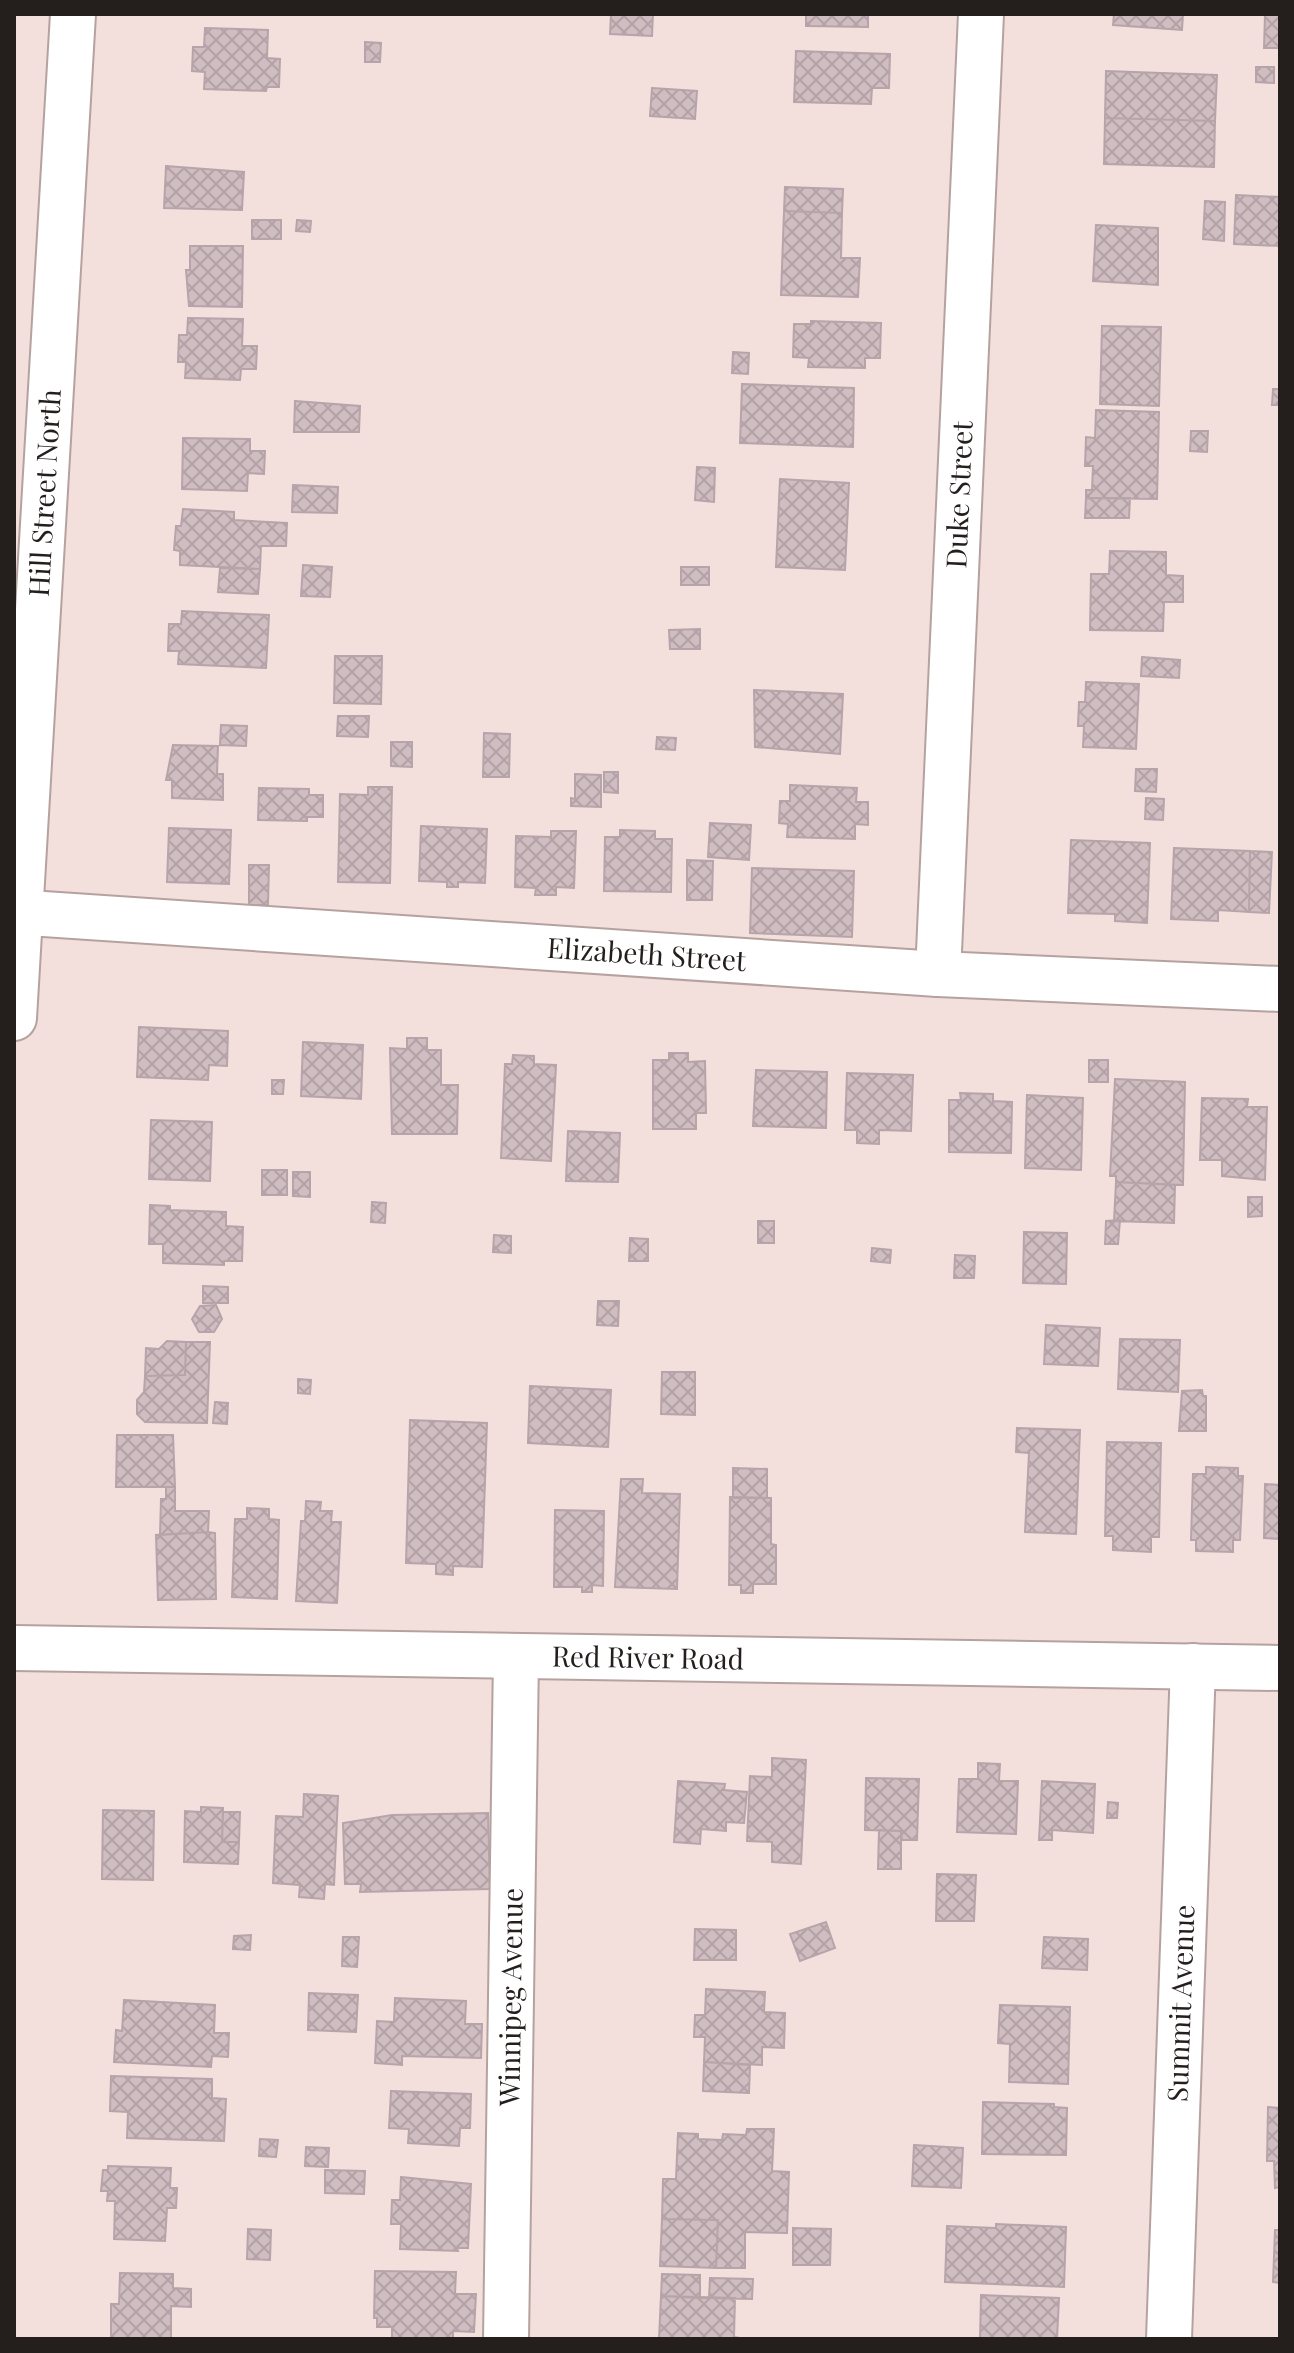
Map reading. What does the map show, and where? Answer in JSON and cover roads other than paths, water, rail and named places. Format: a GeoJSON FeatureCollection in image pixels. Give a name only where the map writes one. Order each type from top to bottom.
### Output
{"type":"FeatureCollection","features":[{"type":"Feature","properties":{"kind":"street","name":"Hill Street North"},"geometry":{"type":"LineString","coordinates":[[14,1018],[73,14]]}},
{"type":"Feature","properties":{"kind":"street","name":"Duke Street"},"geometry":{"type":"LineString","coordinates":[[938,974],[981,14]]}},
{"type":"Feature","properties":{"kind":"street","name":"Elizabeth Street"},"geometry":{"type":"LineString","coordinates":[[18,912],[938,974],[1280,989]]}},
{"type":"Feature","properties":{"kind":"street","name":"Red River Road"},"geometry":{"type":"LineString","coordinates":[[14,1648],[1280,1668]]}},
{"type":"Feature","properties":{"kind":"street","name":"Winnipeg Avenue"},"geometry":{"type":"LineString","coordinates":[[506,2339],[516,1657]]}},
{"type":"Feature","properties":{"kind":"street","name":"Summit Avenue"},"geometry":{"type":"LineString","coordinates":[[1169,2339],[1193,1666]]}}]}
